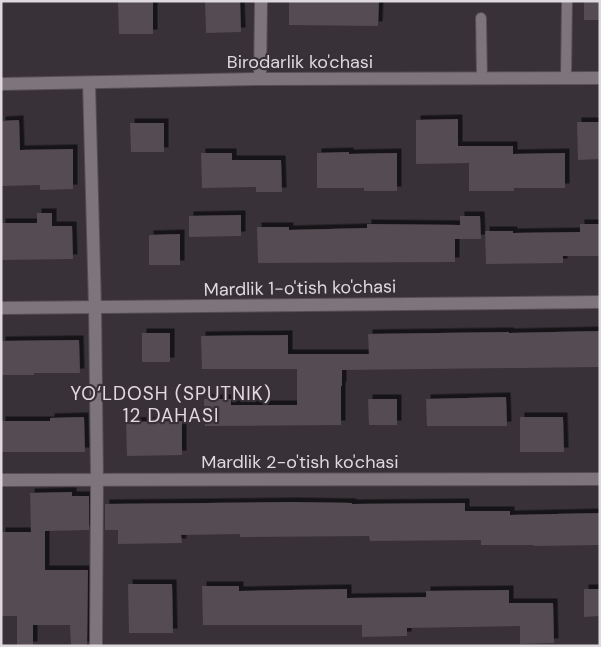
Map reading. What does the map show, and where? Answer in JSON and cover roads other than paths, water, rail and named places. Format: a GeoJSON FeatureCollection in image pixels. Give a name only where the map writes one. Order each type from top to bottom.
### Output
{"type":"FeatureCollection","features":[{"type":"Feature","properties":{"kind":"street"},"geometry":{"type":"LineString","coordinates":[[260,79],[261,1]]}},
{"type":"Feature","properties":{"kind":"street","name":"Birodarlik ko'chasi"},"geometry":{"type":"LineString","coordinates":[[1,84],[260,79],[600,78]]}},
{"type":"Feature","properties":{"kind":"street"},"geometry":{"type":"LineString","coordinates":[[89,83],[95,307],[96,646]]}},
{"type":"Feature","properties":{"kind":"street","name":"Mardlik 1-o'tish ko'chasi"},"geometry":{"type":"LineString","coordinates":[[1,308],[600,302]]}},
{"type":"Feature","properties":{"kind":"street","name":"Mardlik 2-o'tish ko'chasi"},"geometry":{"type":"LineString","coordinates":[[1,480],[600,479]]}},
{"type":"Feature","properties":{"kind":"lane"},"geometry":{"type":"LineString","coordinates":[[566,78],[567,1]]}},
{"type":"Feature","properties":{"kind":"lane"},"geometry":{"type":"LineString","coordinates":[[481,18],[482,79]]}},
{"type":"Feature","properties":{"kind":"district","name":"YO‘LDOSH (SPUTNIK) 12 DAHASI"},"geometry":{"type":"Point","coordinates":[171,404]}}]}
